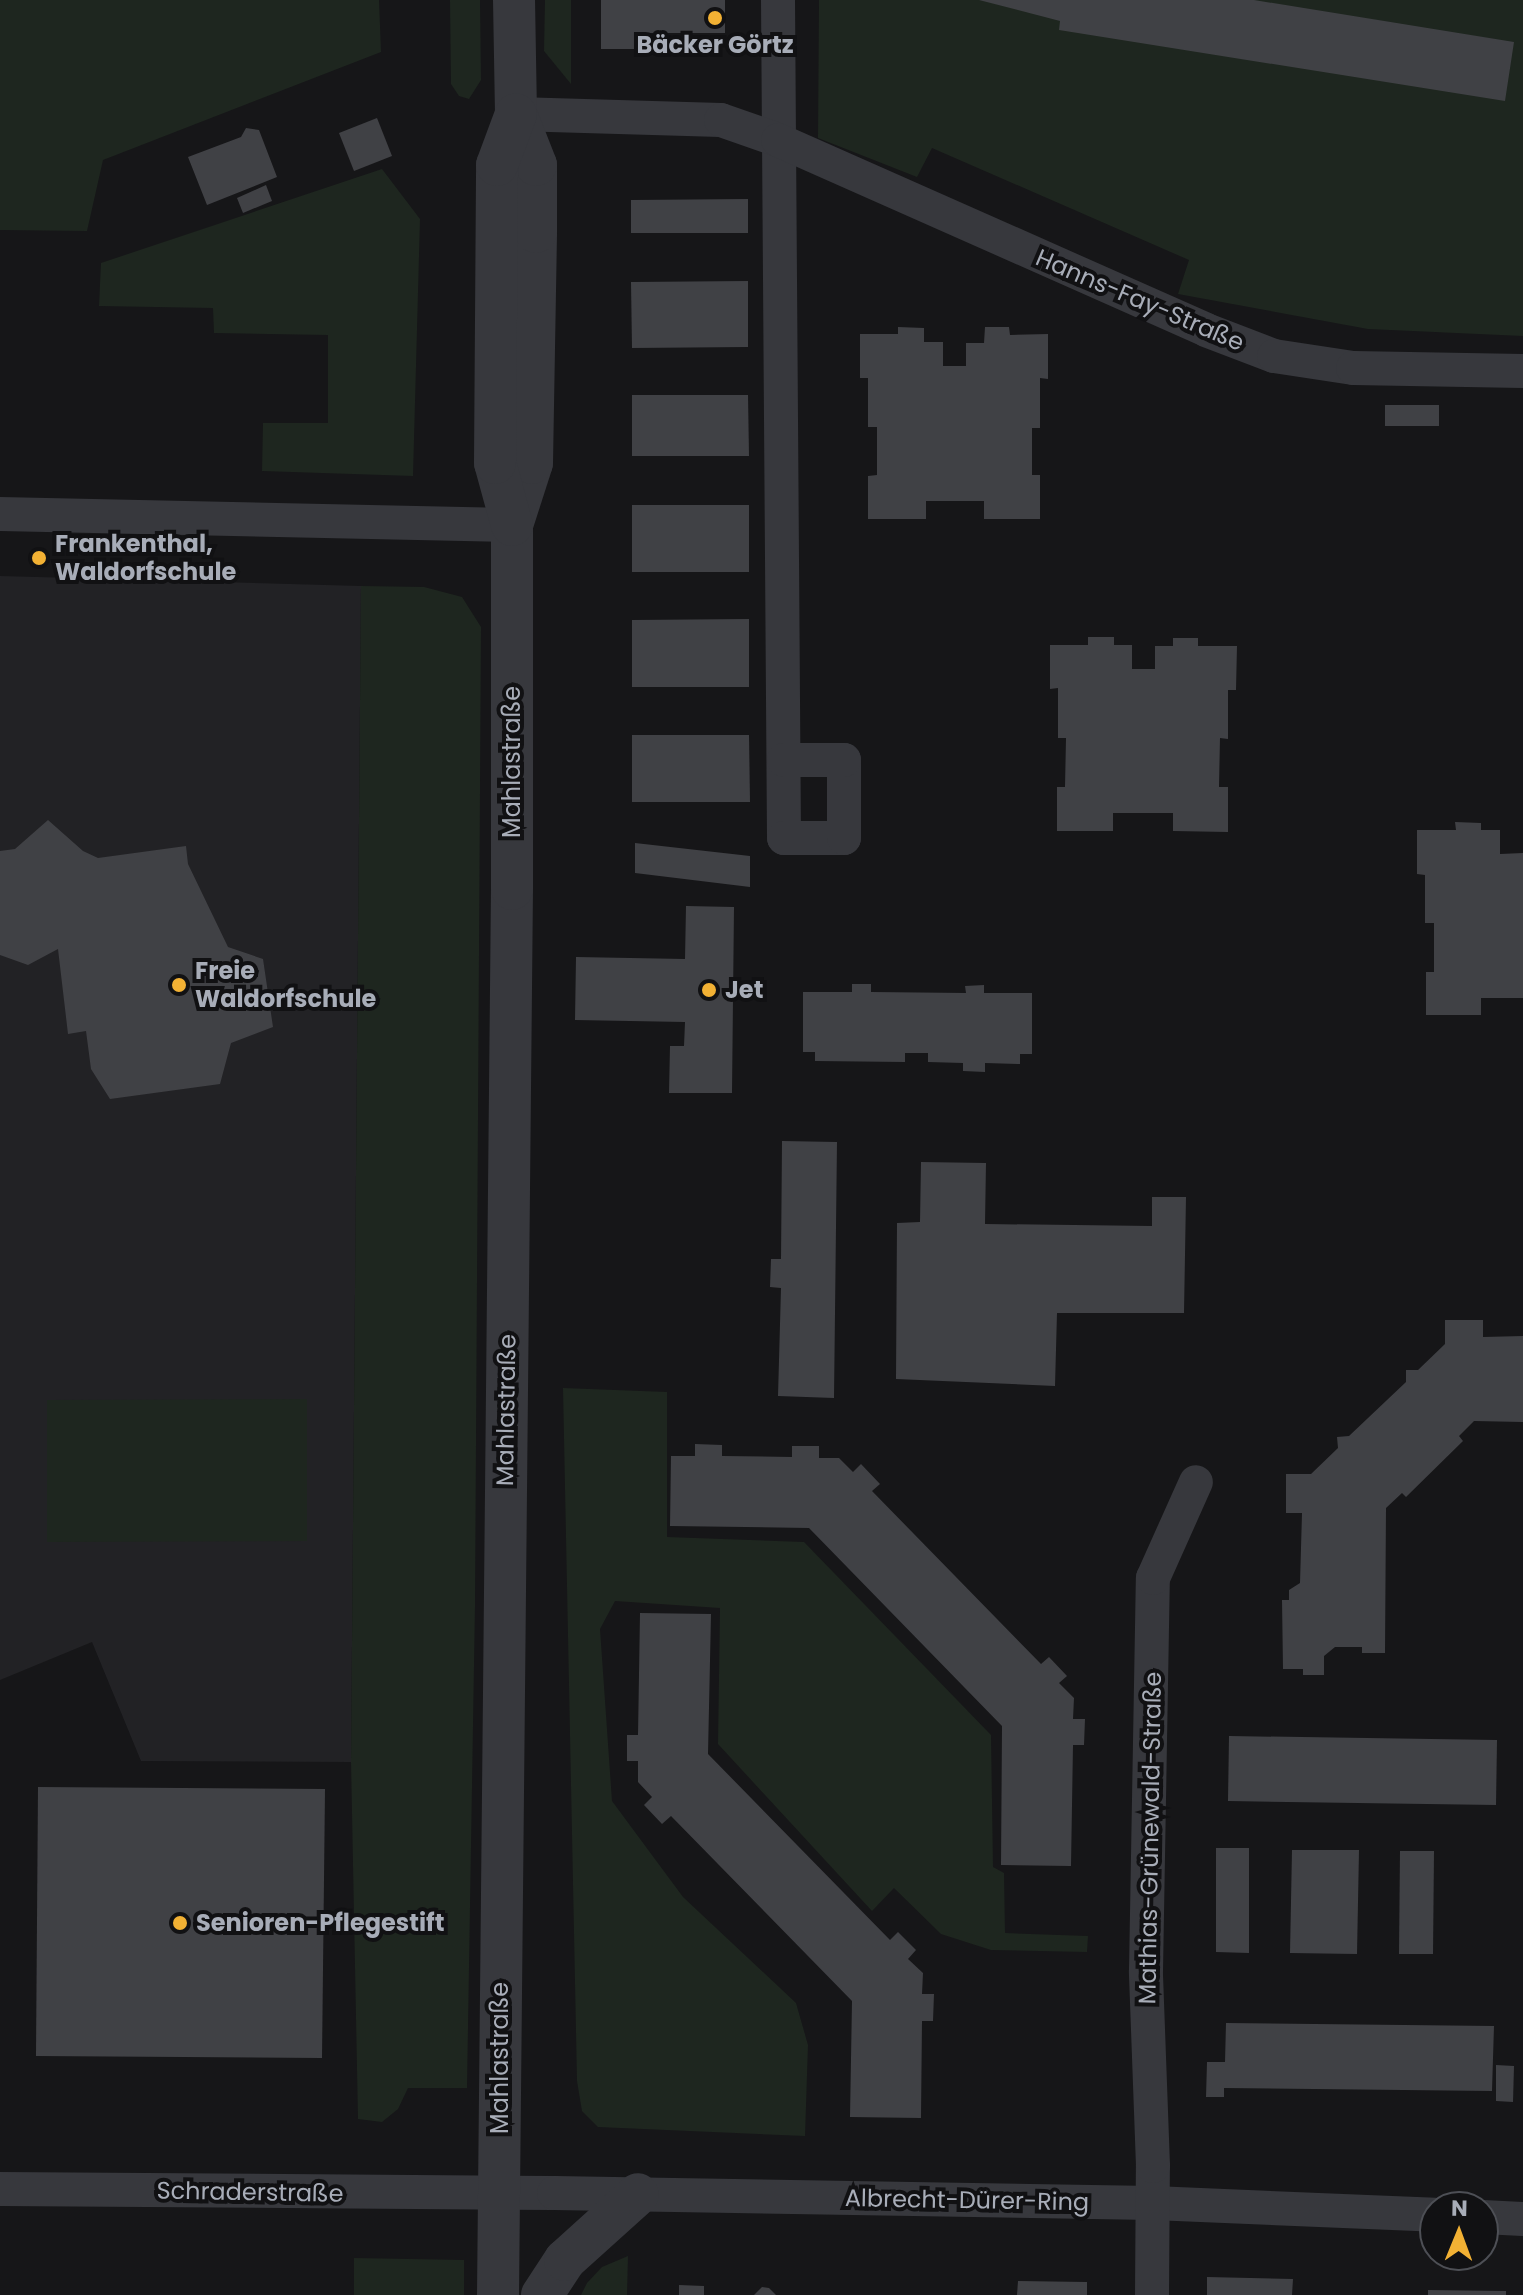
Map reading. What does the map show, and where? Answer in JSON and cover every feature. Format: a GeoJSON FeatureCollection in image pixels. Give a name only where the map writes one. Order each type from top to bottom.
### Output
{"type":"FeatureCollection","features":[{"type":"Feature","properties":{"kind":"street","name":"Mahlastraße"},"geometry":{"type":"LineString","coordinates":[[498,2295],[512,889],[512,525],[495,463],[497,165],[516,114],[514,0]]}},
{"type":"Feature","properties":{"kind":"street"},"geometry":{"type":"LineString","coordinates":[[778,0],[784,760]]}},
{"type":"Feature","properties":{"kind":"street","name":"Hanns-Fay-Straße"},"geometry":{"type":"LineString","coordinates":[[516,114],[721,120],[778,140],[1206,330],[1274,356],[1353,368],[1523,371]]}},
{"type":"Feature","properties":{"kind":"street"},"geometry":{"type":"LineString","coordinates":[[0,514],[512,525]]}},
{"type":"Feature","properties":{"kind":"street","name":"Mathias-Grünewald-Straße"},"geometry":{"type":"LineString","coordinates":[[1152,2295],[1153,2203],[1146,1971],[1153,1578],[1196,1482]]}},
{"type":"Feature","properties":{"kind":"street","name":"Schraderstraße"},"geometry":{"type":"LineString","coordinates":[[0,2189],[499,2193]]}},
{"type":"Feature","properties":{"kind":"street","name":"Albrecht-Dürer-Ring"},"geometry":{"type":"LineString","coordinates":[[499,2193],[1153,2203],[1419,2214]]}},
{"type":"Feature","properties":{"kind":"street"},"geometry":{"type":"LineString","coordinates":[[542,2295],[565,2260],[638,2194]]}},
{"type":"Feature","properties":{"kind":"street"},"geometry":{"type":"LineString","coordinates":[[1499,2218],[1523,2219]]}},
{"type":"Feature","properties":{"kind":"shaded area"},"geometry":{"type":"Polygon","coordinates":[[[0,0],[379,0],[381,52],[103,160],[87,231],[0,230],[0,0]]]}},
{"type":"Feature","properties":{"kind":"shaded area"},"geometry":{"type":"Polygon","coordinates":[[[450,0],[480,0],[481,80],[469,99],[459,96],[451,84],[450,0]]]}},
{"type":"Feature","properties":{"kind":"shaded area"},"geometry":{"type":"Polygon","coordinates":[[[545,0],[571,0],[571,84],[544,51],[545,0]]]}},
{"type":"Feature","properties":{"kind":"shaded area"},"geometry":{"type":"Polygon","coordinates":[[[819,0],[1523,0],[1523,336],[1368,329],[1178,294],[1189,260],[932,148],[917,177],[818,138],[819,0]]]}},
{"type":"Feature","properties":{"kind":"shaded area"},"geometry":{"type":"Polygon","coordinates":[[[382,169],[420,219],[413,476],[262,471],[263,423],[328,423],[328,335],[214,333],[213,308],[99,306],[101,263],[382,169]]]}},
{"type":"Feature","properties":{"kind":"shaded area","name":"Freie Waldorfschule"},"geometry":{"type":"Polygon","coordinates":[[[0,576],[361,586],[351,1762],[141,1761],[92,1642],[0,1680],[0,576]]]}},
{"type":"Feature","properties":{"kind":"shaded area"},"geometry":{"type":"Polygon","coordinates":[[[361,586],[424,587],[462,597],[481,627],[475,1605],[467,2088],[408,2088],[398,2109],[382,2122],[358,2119],[351,1762],[361,586]]]}},
{"type":"Feature","properties":{"kind":"shaded area"},"geometry":{"type":"Polygon","coordinates":[[[563,1388],[667,1392],[667,1537],[804,1542],[991,1735],[993,1867],[1004,1873],[1005,1933],[1088,1936],[1087,1952],[991,1950],[941,1934],[894,1888],[872,1911],[718,1744],[720,1608],[615,1601],[600,1629],[612,1801],[683,1897],[796,2003],[808,2045],[805,2136],[598,2127],[582,2111],[577,2081],[563,1388]]]}},
{"type":"Feature","properties":{"kind":"shaded area"},"geometry":{"type":"Polygon","coordinates":[[[307,1399],[307,1541],[47,1542],[47,1400],[307,1399]]]}},
{"type":"Feature","properties":{"kind":"shaded area"},"geometry":{"type":"Polygon","coordinates":[[[628,2256],[627,2295],[581,2295],[602,2267],[628,2256]]]}},
{"type":"Feature","properties":{"kind":"shaded area"},"geometry":{"type":"Polygon","coordinates":[[[354,2258],[464,2260],[464,2295],[354,2295],[354,2258]]]}},
{"type":"Feature","properties":{"kind":"building"},"geometry":{"type":"Polygon","coordinates":[[[601,0],[725,0],[725,33],[645,33],[645,49],[601,49],[601,0]]]}},
{"type":"Feature","properties":{"kind":"building"},"geometry":{"type":"Polygon","coordinates":[[[979,0],[1254,0],[1514,42],[1505,101],[1059,30],[1060,21],[979,0]]]}},
{"type":"Feature","properties":{"kind":"building"},"geometry":{"type":"Polygon","coordinates":[[[377,118],[392,156],[354,171],[339,133],[377,118]]]}},
{"type":"Feature","properties":{"kind":"building"},"geometry":{"type":"Polygon","coordinates":[[[246,128],[259,130],[277,177],[207,205],[188,157],[241,137],[246,128]]]}},
{"type":"Feature","properties":{"kind":"building"},"geometry":{"type":"Polygon","coordinates":[[[266,185],[272,201],[243,213],[237,198],[266,185]]]}},
{"type":"Feature","properties":{"kind":"building"},"geometry":{"type":"Polygon","coordinates":[[[748,199],[748,233],[631,233],[631,200],[748,199]]]}},
{"type":"Feature","properties":{"kind":"building"},"geometry":{"type":"Polygon","coordinates":[[[748,281],[748,347],[632,348],[631,282],[748,281]]]}},
{"type":"Feature","properties":{"kind":"building"},"geometry":{"type":"Polygon","coordinates":[[[898,327],[924,328],[924,342],[943,342],[943,366],[966,366],[966,343],[984,343],[985,327],[1009,327],[1010,335],[1048,334],[1048,379],[1040,378],[1040,428],[1032,428],[1032,475],[1040,475],[1040,519],[984,519],[984,501],[926,501],[926,519],[868,519],[868,476],[877,475],[877,427],[868,427],[868,378],[860,378],[860,334],[898,334],[898,327]]]}},
{"type":"Feature","properties":{"kind":"building"},"geometry":{"type":"Polygon","coordinates":[[[632,395],[748,395],[749,456],[632,456],[632,395]]]}},
{"type":"Feature","properties":{"kind":"building"},"geometry":{"type":"Polygon","coordinates":[[[1385,405],[1439,405],[1439,426],[1385,426],[1385,405]]]}},
{"type":"Feature","properties":{"kind":"building"},"geometry":{"type":"Polygon","coordinates":[[[632,505],[749,505],[749,572],[632,572],[632,505]]]}},
{"type":"Feature","properties":{"kind":"building"},"geometry":{"type":"Polygon","coordinates":[[[749,619],[749,687],[632,687],[632,620],[749,619]]]}},
{"type":"Feature","properties":{"kind":"building"},"geometry":{"type":"Polygon","coordinates":[[[1088,637],[1114,637],[1114,645],[1132,645],[1132,669],[1155,669],[1155,646],[1173,646],[1173,638],[1198,638],[1198,646],[1237,646],[1236,690],[1228,690],[1228,739],[1220,738],[1219,787],[1228,787],[1228,832],[1173,831],[1173,813],[1113,813],[1113,831],[1057,831],[1057,787],[1065,787],[1066,738],[1058,738],[1058,688],[1050,689],[1050,645],[1088,645],[1088,637]]]}},
{"type":"Feature","properties":{"kind":"building"},"geometry":{"type":"Polygon","coordinates":[[[632,735],[749,735],[750,802],[632,802],[632,735]]]}},
{"type":"Feature","properties":{"kind":"building"},"geometry":{"type":"Polygon","coordinates":[[[48,820],[83,851],[98,858],[186,846],[188,864],[228,947],[263,959],[273,1027],[231,1043],[220,1084],[110,1099],[91,1069],[86,1031],[68,1034],[58,949],[28,965],[0,955],[0,851],[15,849],[48,820]]]}},
{"type":"Feature","properties":{"kind":"building"},"geometry":{"type":"Polygon","coordinates":[[[1455,822],[1481,823],[1481,830],[1500,830],[1500,854],[1523,853],[1523,998],[1481,998],[1481,1015],[1426,1015],[1426,972],[1434,972],[1434,923],[1425,923],[1425,875],[1417,874],[1417,830],[1456,830],[1455,822]]]}},
{"type":"Feature","properties":{"kind":"building"},"geometry":{"type":"Polygon","coordinates":[[[635,843],[750,856],[750,887],[635,873],[635,843]]]}},
{"type":"Feature","properties":{"kind":"building"},"geometry":{"type":"Polygon","coordinates":[[[686,906],[734,907],[732,1093],[669,1093],[670,1046],[684,1046],[685,1022],[575,1020],[576,957],[685,959],[686,906]]]}},
{"type":"Feature","properties":{"kind":"building"},"geometry":{"type":"Polygon","coordinates":[[[852,984],[871,984],[871,992],[966,993],[965,986],[984,985],[984,993],[1032,993],[1032,1054],[1020,1054],[1020,1064],[985,1063],[985,1072],[963,1071],[963,1063],[928,1062],[928,1053],[905,1053],[905,1062],[815,1061],[815,1052],[803,1052],[803,992],[852,992],[852,984]]]}},
{"type":"Feature","properties":{"kind":"building"},"geometry":{"type":"Polygon","coordinates":[[[782,1141],[837,1142],[834,1398],[778,1396],[781,1288],[770,1287],[771,1259],[781,1259],[782,1141]]]}},
{"type":"Feature","properties":{"kind":"building"},"geometry":{"type":"Polygon","coordinates":[[[921,1162],[986,1163],[985,1224],[1152,1226],[1152,1197],[1186,1197],[1184,1313],[1057,1313],[1055,1386],[896,1379],[897,1223],[920,1222],[921,1162]]]}},
{"type":"Feature","properties":{"kind":"building"},"geometry":{"type":"Polygon","coordinates":[[[1445,1320],[1483,1320],[1483,1337],[1523,1336],[1523,1422],[1474,1421],[1459,1436],[1463,1441],[1406,1497],[1402,1493],[1386,1508],[1385,1653],[1362,1653],[1362,1647],[1335,1647],[1324,1656],[1324,1675],[1303,1675],[1303,1669],[1283,1669],[1282,1600],[1289,1600],[1289,1590],[1300,1583],[1302,1513],[1286,1513],[1286,1474],[1311,1474],[1338,1448],[1337,1437],[1349,1436],[1406,1382],[1406,1370],[1418,1370],[1445,1344],[1445,1320]]]}},
{"type":"Feature","properties":{"kind":"building"},"geometry":{"type":"Polygon","coordinates":[[[695,1444],[722,1445],[722,1456],[792,1457],[792,1446],[819,1446],[819,1458],[839,1458],[853,1472],[861,1464],[880,1484],[872,1491],[1041,1664],[1049,1657],[1067,1676],[1059,1683],[1074,1698],[1073,1719],[1085,1719],[1084,1745],[1073,1745],[1071,1866],[1001,1865],[1002,1726],[809,1528],[670,1526],[671,1456],[695,1456],[695,1444]]]}},
{"type":"Feature","properties":{"kind":"building"},"geometry":{"type":"Polygon","coordinates":[[[640,1613],[711,1614],[708,1754],[890,1940],[898,1932],[916,1950],[908,1959],[923,1973],[922,1994],[934,1994],[933,2021],[922,2021],[921,2118],[850,2117],[852,2001],[671,1816],[662,1824],[644,1805],[652,1797],[638,1782],[638,1761],[627,1761],[627,1735],[638,1735],[640,1613]]]}},
{"type":"Feature","properties":{"kind":"building"},"geometry":{"type":"Polygon","coordinates":[[[1229,1736],[1497,1740],[1496,1805],[1228,1801],[1229,1736]]]}},
{"type":"Feature","properties":{"kind":"building","name":"Senioren-Pflegestift"},"geometry":{"type":"Polygon","coordinates":[[[38,1787],[325,1789],[322,2058],[36,2056],[38,1787]]]}},
{"type":"Feature","properties":{"kind":"building"},"geometry":{"type":"Polygon","coordinates":[[[1216,1848],[1249,1848],[1249,1953],[1216,1952],[1216,1848]]]}},
{"type":"Feature","properties":{"kind":"building"},"geometry":{"type":"Polygon","coordinates":[[[1292,1850],[1359,1850],[1357,1954],[1290,1953],[1292,1850]]]}},
{"type":"Feature","properties":{"kind":"building"},"geometry":{"type":"Polygon","coordinates":[[[1400,1851],[1434,1851],[1433,1954],[1399,1954],[1400,1851]]]}},
{"type":"Feature","properties":{"kind":"building"},"geometry":{"type":"Polygon","coordinates":[[[1226,2023],[1494,2026],[1492,2091],[1224,2088],[1224,2097],[1206,2097],[1207,2062],[1225,2062],[1226,2023]]]}},
{"type":"Feature","properties":{"kind":"building"},"geometry":{"type":"Polygon","coordinates":[[[1496,2065],[1514,2066],[1513,2102],[1496,2101],[1496,2065]]]}},
{"type":"Feature","properties":{"kind":"building"},"geometry":{"type":"Polygon","coordinates":[[[1207,2277],[1293,2279],[1292,2295],[1207,2295],[1207,2277]]]}},
{"type":"Feature","properties":{"kind":"building"},"geometry":{"type":"Polygon","coordinates":[[[1018,2281],[1087,2282],[1087,2295],[1017,2295],[1018,2281]]]}},
{"type":"Feature","properties":{"kind":"building"},"geometry":{"type":"Polygon","coordinates":[[[679,2285],[704,2286],[704,2295],[679,2295],[679,2285]]]}},
{"type":"Feature","properties":{"kind":"building"},"geometry":{"type":"Polygon","coordinates":[[[762,2287],[769,2288],[776,2295],[754,2295],[762,2287]]]}},
{"type":"Feature","properties":{"kind":"building"},"geometry":{"type":"Polygon","coordinates":[[[1428,2290],[1506,2291],[1506,2295],[1428,2295],[1428,2290]]]}},
{"type":"Feature","properties":{"kind":"place","name":"Bäcker Görtz"},"geometry":{"type":"Point","coordinates":[715,18]}},
{"type":"Feature","properties":{"kind":"place","name":"Frankenthal, Waldorfschule"},"geometry":{"type":"Point","coordinates":[39,558]}},
{"type":"Feature","properties":{"kind":"place","name":"Freie Waldorfschule"},"geometry":{"type":"Point","coordinates":[179,985]}},
{"type":"Feature","properties":{"kind":"place","name":"Jet"},"geometry":{"type":"Point","coordinates":[709,990]}},
{"type":"Feature","properties":{"kind":"place","name":"Senioren-Pflegestift"},"geometry":{"type":"Point","coordinates":[180,1923]}}]}
